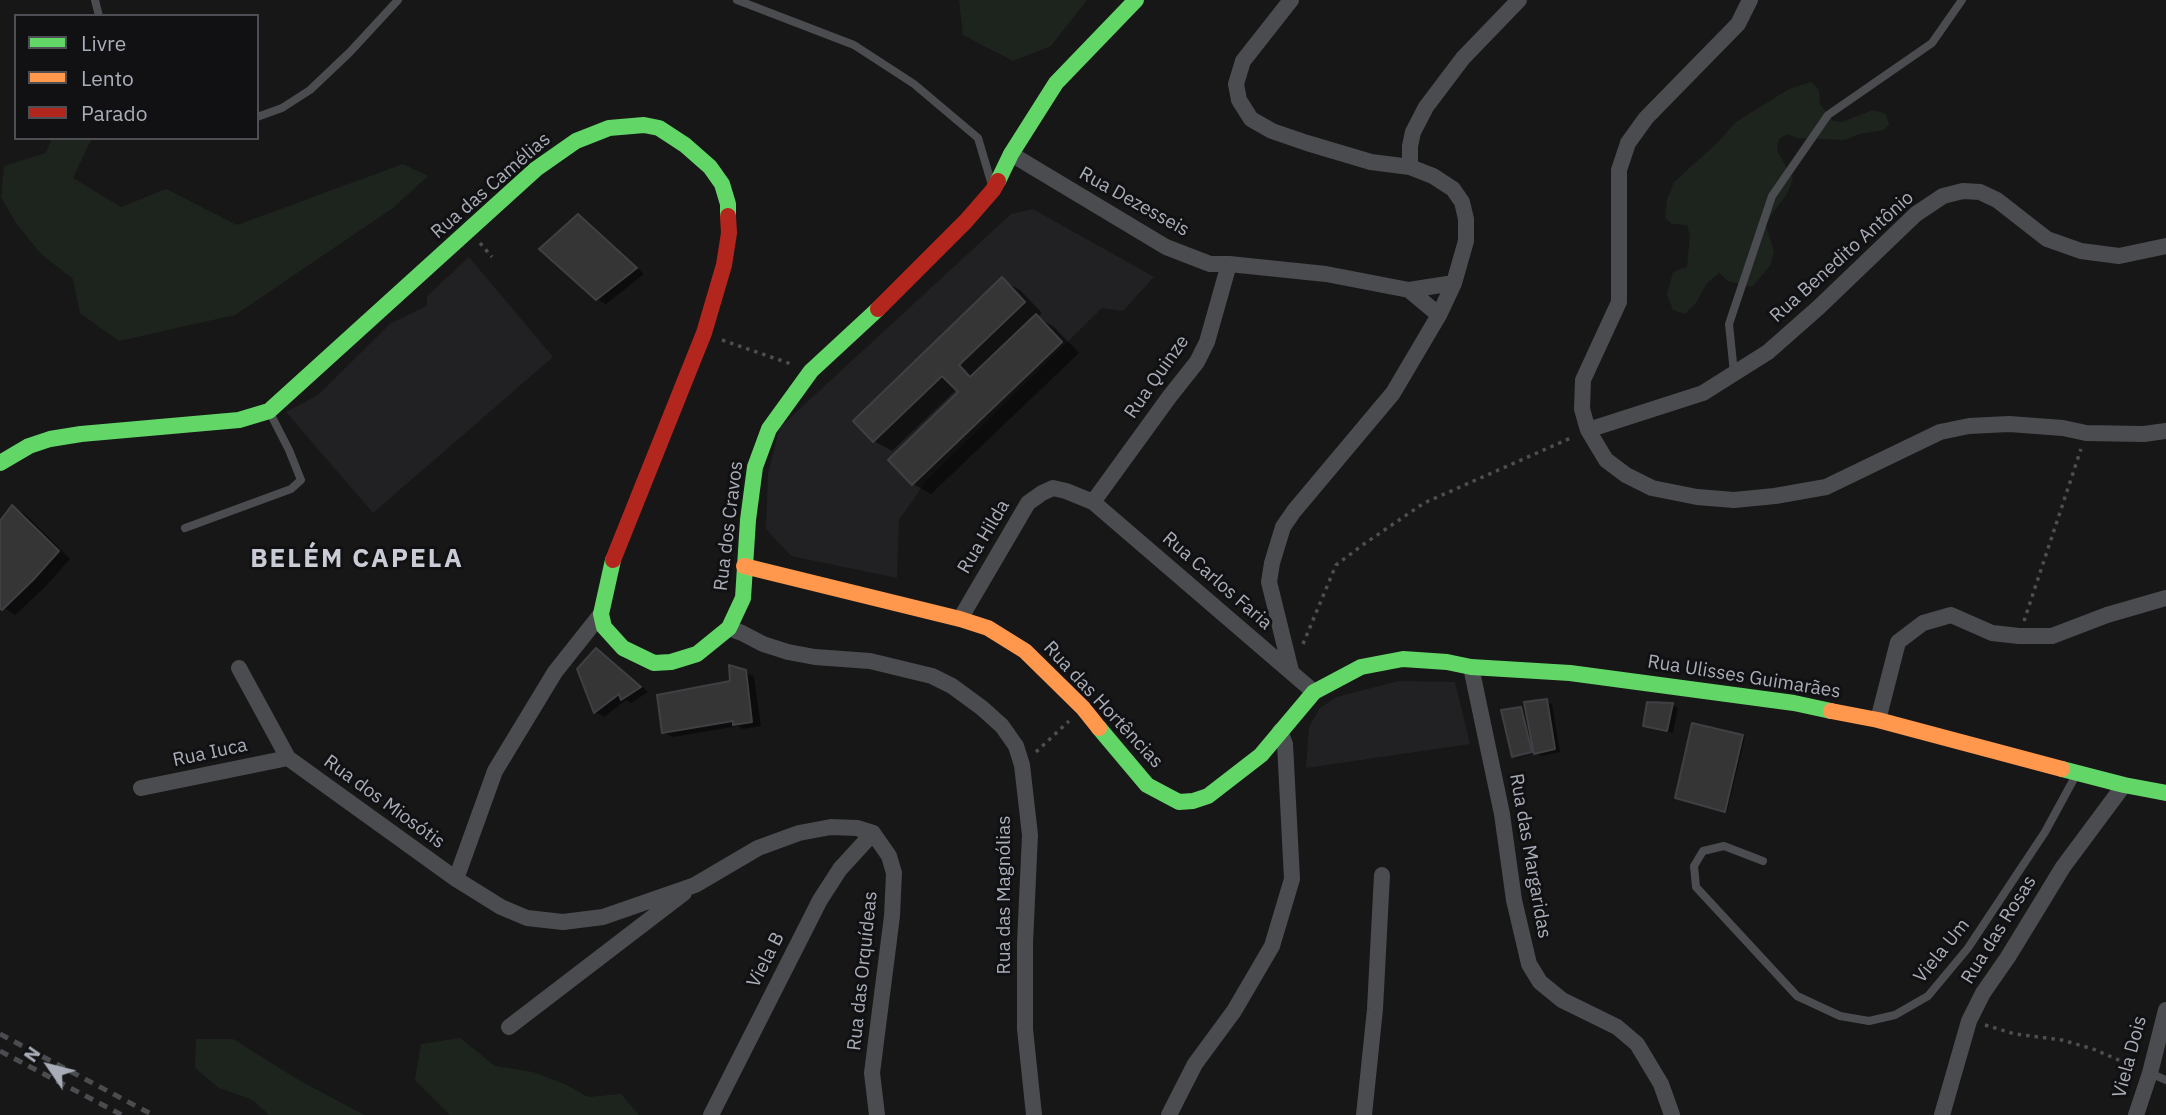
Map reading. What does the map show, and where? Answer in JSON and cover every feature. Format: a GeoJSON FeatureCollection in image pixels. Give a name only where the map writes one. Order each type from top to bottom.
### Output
{"type":"FeatureCollection","features":[{"type":"Feature","properties":{"kind":"main road","name":"Rua dos Cravos"},"geometry":{"type":"LineString","coordinates":[[601,614],[604,627],[612,638],[623,648],[654,663],[671,662],[697,654],[729,628],[743,598],[755,467],[769,429],[811,371],[867,320],[993,190],[1011,154],[1056,83],[1136,0]]}},
{"type":"Feature","properties":{"kind":"main road","name":"Rua das Camélias"},"geometry":{"type":"LineString","coordinates":[[0,463],[29,446],[50,439],[239,419],[269,411],[536,169],[576,141],[609,128],[644,125],[659,128],[685,145],[709,167],[722,184],[728,204],[729,233],[724,265],[704,333],[610,568],[601,614]]}},
{"type":"Feature","properties":{"kind":"main road","name":"Rua das Hortências"},"geometry":{"type":"LineString","coordinates":[[744,566],[960,618],[988,628],[1025,651],[1083,708],[1147,785],[1179,802],[1208,796],[1261,755],[1314,692]]}},
{"type":"Feature","properties":{"kind":"main road","name":"Rua Ulisses Guimarães"},"geometry":{"type":"LineString","coordinates":[[1314,692],[1361,667],[1403,659],[1447,662],[1471,667],[1570,673],[1697,688],[1794,702],[1878,720],[2124,785],[2166,793]]}},
{"type":"Feature","properties":{"kind":"street"},"geometry":{"type":"LineString","coordinates":[[1291,0],[1243,61],[1236,84],[1239,100],[1251,119],[1272,131],[1371,162],[1410,167],[1433,176],[1453,189],[1462,202],[1466,219],[1466,241],[1454,283],[1439,315],[1393,393],[1283,527],[1269,582],[1291,671]]}},
{"type":"Feature","properties":{"kind":"street"},"geometry":{"type":"LineString","coordinates":[[1410,167],[1413,132],[1426,107],[1463,58],[1519,0]]}},
{"type":"Feature","properties":{"kind":"street"},"geometry":{"type":"LineString","coordinates":[[1750,0],[1738,24],[1646,118],[1628,143],[1619,170],[1619,302],[1583,380],[1582,409],[1588,430],[1606,460],[1626,475],[1652,488],[1697,497],[1734,500],[1826,487],[1940,432],[1969,426],[2008,424],[2063,428],[2086,433],[2144,434],[2166,431]]}},
{"type":"Feature","properties":{"kind":"street","name":"Rua Dezesseis"},"geometry":{"type":"LineString","coordinates":[[1011,154],[1166,247],[1210,264],[1326,274],[1409,290],[1454,283]]}},
{"type":"Feature","properties":{"kind":"street","name":"Rua Benedito Antônio"},"geometry":{"type":"LineString","coordinates":[[1588,430],[1703,393],[1768,352],[1916,214],[1943,196],[1963,191],[1980,192],[1997,200],[2047,239],[2081,251],[2119,256],[2166,246]]}},
{"type":"Feature","properties":{"kind":"street","name":"Rua Quinze"},"geometry":{"type":"LineString","coordinates":[[1093,502],[1197,362],[1207,342],[1229,264]]}},
{"type":"Feature","properties":{"kind":"street","name":"Rua Dezesseis"},"geometry":{"type":"LineString","coordinates":[[1409,290],[1439,315]]}},
{"type":"Feature","properties":{"kind":"street","name":"Rua Hilda"},"geometry":{"type":"LineString","coordinates":[[960,618],[1028,503],[1053,488],[1093,502]]}},
{"type":"Feature","properties":{"kind":"street","name":"Rua Carlos Faria"},"geometry":{"type":"LineString","coordinates":[[1093,502],[1314,692]]}},
{"type":"Feature","properties":{"kind":"street"},"geometry":{"type":"LineString","coordinates":[[1878,720],[1898,642],[1923,623],[1951,615],[1992,633],[2052,636],[2107,615],[2166,598]]}},
{"type":"Feature","properties":{"kind":"street"},"geometry":{"type":"LineString","coordinates":[[601,614],[555,672],[495,771],[456,879],[501,907],[527,918],[563,922],[603,917],[695,885]]}},
{"type":"Feature","properties":{"kind":"street","name":"Rua das Magnólias"},"geometry":{"type":"LineString","coordinates":[[729,628],[788,652],[870,661],[932,676],[952,686],[982,708],[1002,726],[1016,746],[1022,765],[1030,835],[1025,1029],[1034,1115]]}},
{"type":"Feature","properties":{"kind":"street","name":"Rua das Margaridas"},"geometry":{"type":"LineString","coordinates":[[1471,667],[1502,814],[1514,900],[1528,964],[1540,982],[1562,1000],[1617,1027],[1637,1044],[1661,1084],[1672,1115]]}},
{"type":"Feature","properties":{"kind":"street"},"geometry":{"type":"LineString","coordinates":[[239,668],[288,758]]}},
{"type":"Feature","properties":{"kind":"street"},"geometry":{"type":"LineString","coordinates":[[1169,1115],[1195,1064],[1234,1011],[1272,946],[1292,879],[1285,744],[1280,731]]}},
{"type":"Feature","properties":{"kind":"street","name":"Rua dos Miosótis"},"geometry":{"type":"LineString","coordinates":[[288,758],[456,879]]}},
{"type":"Feature","properties":{"kind":"street","name":"Rua Iuca"},"geometry":{"type":"LineString","coordinates":[[141,788],[288,758]]}},
{"type":"Feature","properties":{"kind":"street","name":"Rua das Rosas"},"geometry":{"type":"LineString","coordinates":[[1942,1115],[1969,1021],[1983,993],[2063,867],[2124,785]]}},
{"type":"Feature","properties":{"kind":"street"},"geometry":{"type":"LineString","coordinates":[[509,1027],[695,885],[758,848],[799,833],[831,827],[857,828],[873,833]]}},
{"type":"Feature","properties":{"kind":"street","name":"Viela B"},"geometry":{"type":"LineString","coordinates":[[711,1115],[820,900],[840,869],[873,833]]}},
{"type":"Feature","properties":{"kind":"street","name":"Rua das Orquídeas"},"geometry":{"type":"LineString","coordinates":[[873,833],[889,856],[894,873],[892,916],[872,1073],[877,1115]]}},
{"type":"Feature","properties":{"kind":"street"},"geometry":{"type":"LineString","coordinates":[[1364,1115],[1374,1022],[1382,875]]}},
{"type":"Feature","properties":{"kind":"street","name":"Viela Dois"},"geometry":{"type":"LineString","coordinates":[[2136,1115],[2166,1010]]}},
{"type":"Feature","properties":{"kind":"lane"},"geometry":{"type":"LineString","coordinates":[[259,116],[282,108],[310,90],[398,0]]}},
{"type":"Feature","properties":{"kind":"lane"},"geometry":{"type":"LineString","coordinates":[[737,0],[854,45],[914,83],[978,138],[993,190]]}},
{"type":"Feature","properties":{"kind":"lane"},"geometry":{"type":"LineString","coordinates":[[1734,373],[1729,324],[1772,196],[1828,115],[1932,43],[1962,0]]}},
{"type":"Feature","properties":{"kind":"lane"},"geometry":{"type":"LineString","coordinates":[[185,528],[291,489],[301,480],[269,411]]}},
{"type":"Feature","properties":{"kind":"lane","name":"Viela Um"},"geometry":{"type":"LineString","coordinates":[[1763,861],[1724,846],[1703,851],[1693,866],[1696,887],[1797,996],[1840,1016],[1869,1021],[1895,1015],[1928,996],[1968,948],[2045,832],[2077,772]]}},
{"type":"Feature","properties":{"kind":"lane"},"geometry":{"type":"LineString","coordinates":[[2150,1073],[2166,1080]]}},
{"type":"Feature","properties":{"kind":"path"},"geometry":{"type":"LineString","coordinates":[[704,333],[811,371]]}},
{"type":"Feature","properties":{"kind":"path"},"geometry":{"type":"LineString","coordinates":[[1291,671],[1336,565],[1424,503],[1588,430]]}},
{"type":"Feature","properties":{"kind":"path"},"geometry":{"type":"LineString","coordinates":[[2019,636],[2086,433]]}},
{"type":"Feature","properties":{"kind":"path"},"geometry":{"type":"LineString","coordinates":[[1022,765],[1083,708]]}},
{"type":"Feature","properties":{"kind":"path"},"geometry":{"type":"LineString","coordinates":[[1969,1021],[2015,1034],[2062,1040],[2093,1049],[2150,1073]]}},
{"type":"Feature","properties":{"kind":"shaded area"},"geometry":{"type":"Polygon","coordinates":[[[959,0],[1087,0],[1051,46],[1013,61],[963,35],[959,0]]]}},
{"type":"Feature","properties":{"kind":"shaded area"},"geometry":{"type":"Polygon","coordinates":[[[1811,82],[1819,90],[1820,104],[1833,121],[1842,122],[1873,110],[1886,114],[1889,125],[1884,130],[1859,134],[1845,140],[1797,138],[1788,134],[1779,139],[1777,150],[1793,179],[1787,194],[1766,226],[1774,251],[1770,266],[1752,287],[1728,281],[1719,273],[1707,283],[1696,303],[1685,314],[1673,310],[1667,294],[1673,272],[1687,267],[1690,236],[1687,225],[1672,224],[1665,218],[1667,200],[1674,182],[1736,122],[1789,89],[1811,82]]]}},
{"type":"Feature","properties":{"kind":"shaded area"},"geometry":{"type":"Polygon","coordinates":[[[51,140],[91,140],[73,178],[121,207],[166,189],[237,225],[403,164],[428,176],[393,208],[235,315],[119,341],[80,313],[73,279],[41,254],[16,223],[1,197],[4,166],[46,153],[51,140]]]}},
{"type":"Feature","properties":{"kind":"shaded area"},"geometry":{"type":"Polygon","coordinates":[[[1033,209],[1154,277],[1123,311],[1102,308],[927,480],[899,520],[897,578],[791,556],[766,529],[768,473],[780,427],[1011,214],[1033,209]]]}},
{"type":"Feature","properties":{"kind":"shaded area"},"geometry":{"type":"Polygon","coordinates":[[[469,257],[553,357],[373,513],[286,412],[318,395],[391,323],[427,306],[427,296],[469,257]]]}},
{"type":"Feature","properties":{"kind":"shaded area"},"geometry":{"type":"Polygon","coordinates":[[[1398,681],[1455,682],[1470,744],[1306,768],[1309,727],[1320,708],[1337,697],[1398,681]]]}},
{"type":"Feature","properties":{"kind":"shaded area"},"geometry":{"type":"Polygon","coordinates":[[[460,1038],[495,1066],[533,1072],[565,1084],[588,1097],[621,1094],[639,1115],[450,1115],[415,1080],[421,1044],[460,1038]]]}},
{"type":"Feature","properties":{"kind":"shaded area"},"geometry":{"type":"Polygon","coordinates":[[[196,1039],[233,1039],[297,1079],[364,1115],[269,1115],[253,1100],[219,1088],[195,1068],[196,1039]]]}},
{"type":"Feature","properties":{"kind":"building"},"geometry":{"type":"Polygon","coordinates":[[[578,214],[637,268],[596,300],[539,249],[578,214]]]}},
{"type":"Feature","properties":{"kind":"building"},"geometry":{"type":"Polygon","coordinates":[[[1002,277],[1025,302],[959,365],[970,377],[1036,314],[1062,342],[912,485],[888,460],[958,392],[942,376],[873,442],[853,421],[1002,277]]]}},
{"type":"Feature","properties":{"kind":"building"},"geometry":{"type":"Polygon","coordinates":[[[12,505],[59,551],[2,610],[0,521],[12,505]]]}},
{"type":"Feature","properties":{"kind":"building"},"geometry":{"type":"Polygon","coordinates":[[[596,648],[641,687],[621,700],[619,694],[594,713],[577,669],[596,648]]]}},
{"type":"Feature","properties":{"kind":"building"},"geometry":{"type":"Polygon","coordinates":[[[729,665],[746,670],[752,722],[733,725],[733,721],[662,733],[657,695],[730,681],[729,665]]]}},
{"type":"Feature","properties":{"kind":"building"},"geometry":{"type":"Polygon","coordinates":[[[1547,699],[1555,749],[1534,754],[1524,702],[1547,699]]]}},
{"type":"Feature","properties":{"kind":"building"},"geometry":{"type":"Polygon","coordinates":[[[1647,702],[1673,703],[1667,731],[1643,726],[1647,702]]]}},
{"type":"Feature","properties":{"kind":"building"},"geometry":{"type":"Polygon","coordinates":[[[1521,707],[1532,752],[1512,757],[1501,710],[1521,707]]]}},
{"type":"Feature","properties":{"kind":"building"},"geometry":{"type":"Polygon","coordinates":[[[1692,723],[1743,735],[1725,812],[1675,798],[1692,723]]]}},
{"type":"Feature","properties":{"kind":"railway"},"geometry":{"type":"LineString","coordinates":[[0,1034],[153,1115]]}},
{"type":"Feature","properties":{"kind":"railway"},"geometry":{"type":"LineString","coordinates":[[0,1051],[122,1115]]}},
{"type":"Feature","properties":{"kind":"traffic: fast"},"geometry":{"type":"LineString","coordinates":[[998,181],[1011,154],[1056,83],[1136,0]]}},
{"type":"Feature","properties":{"kind":"traffic: fast"},"geometry":{"type":"LineString","coordinates":[[0,463],[29,446],[50,439],[239,420],[269,411],[536,169],[576,141],[609,128],[644,125],[659,128],[685,145],[710,167],[722,184],[728,204],[728,216]]}},
{"type":"Feature","properties":{"kind":"traffic: fast"},"geometry":{"type":"LineString","coordinates":[[613,560],[601,614],[604,627],[623,648],[654,663],[671,662],[697,654],[729,628],[743,598],[748,520],[755,467],[769,429],[811,371],[878,309]]}},
{"type":"Feature","properties":{"kind":"traffic: fast"},"geometry":{"type":"LineString","coordinates":[[1099,728],[1147,785],[1179,802],[1208,796],[1261,755],[1314,692],[1361,667],[1403,659],[1447,662],[1471,667],[1570,673],[1794,703],[1831,711]]}},
{"type":"Feature","properties":{"kind":"traffic: fast"},"geometry":{"type":"LineString","coordinates":[[2062,769],[2166,793]]}},
{"type":"Feature","properties":{"kind":"traffic: slow"},"geometry":{"type":"LineString","coordinates":[[744,566],[988,628],[1025,651],[1083,708],[1099,728]]}},
{"type":"Feature","properties":{"kind":"traffic: slow"},"geometry":{"type":"LineString","coordinates":[[1831,711],[1878,720],[2062,769]]}},
{"type":"Feature","properties":{"kind":"traffic: jam"},"geometry":{"type":"LineString","coordinates":[[878,309],[966,221],[998,181]]}},
{"type":"Feature","properties":{"kind":"traffic: jam"},"geometry":{"type":"LineString","coordinates":[[613,560],[704,333],[724,265],[729,233],[728,216]]}},
{"type":"Feature","properties":{"kind":"district","name":"BELÉM CAPELA"},"geometry":{"type":"Point","coordinates":[357,559]}}]}
